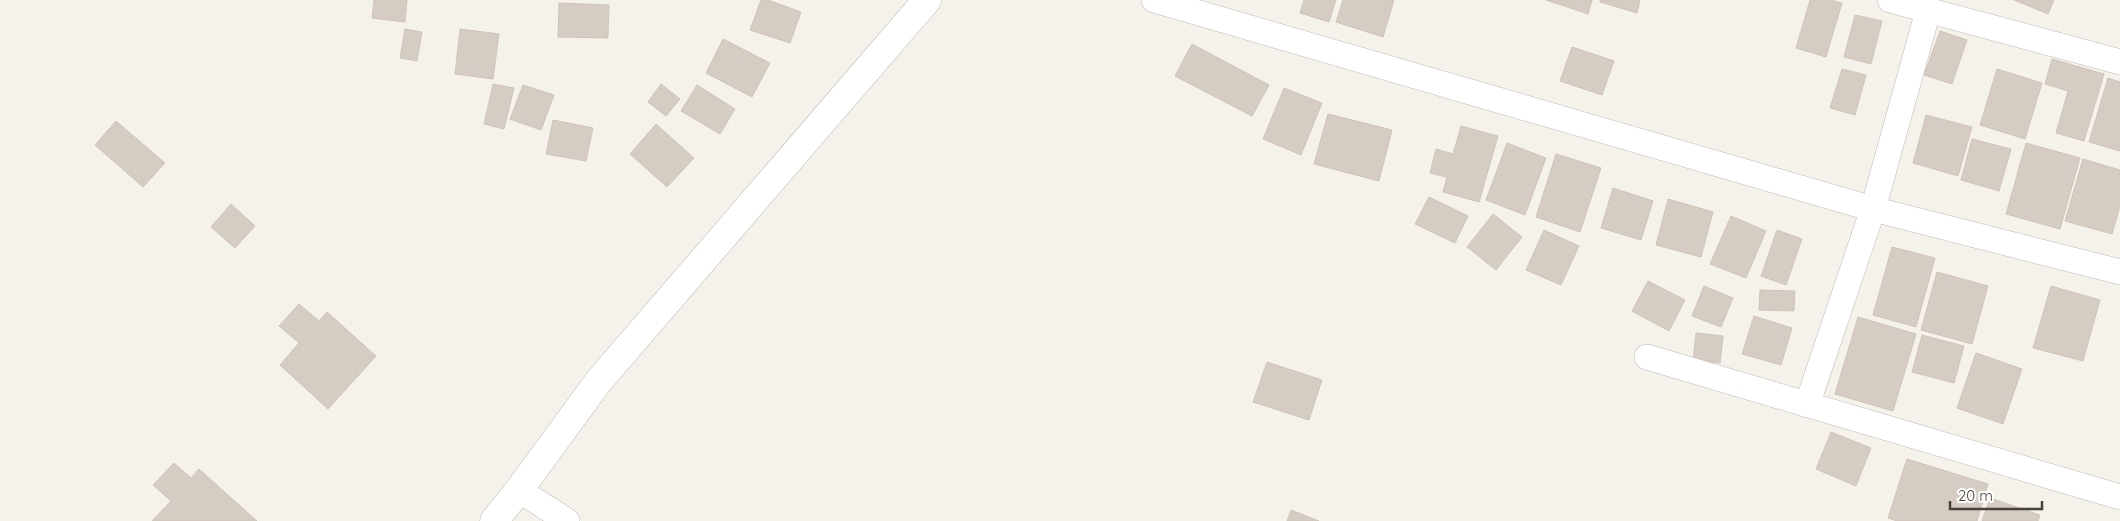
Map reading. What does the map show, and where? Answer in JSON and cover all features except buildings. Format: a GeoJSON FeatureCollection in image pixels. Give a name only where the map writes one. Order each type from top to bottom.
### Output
{"type":"FeatureCollection","features":[{"type":"Feature","properties":{"kind":"street"},"geometry":{"type":"LineString","coordinates":[[494,521],[598,382],[927,0]]}},
{"type":"Feature","properties":{"kind":"street"},"geometry":{"type":"LineString","coordinates":[[1154,0],[1873,208],[2120,272]]}},
{"type":"Feature","properties":{"kind":"street"},"geometry":{"type":"LineString","coordinates":[[1890,0],[2120,62]]}},
{"type":"Feature","properties":{"kind":"street"},"geometry":{"type":"LineString","coordinates":[[1807,405],[1873,208],[1928,11]]}},
{"type":"Feature","properties":{"kind":"street"},"geometry":{"type":"LineString","coordinates":[[1647,357],[2120,497]]}},
{"type":"Feature","properties":{"kind":"street"},"geometry":{"type":"LineString","coordinates":[[519,490],[567,521]]}}]}
